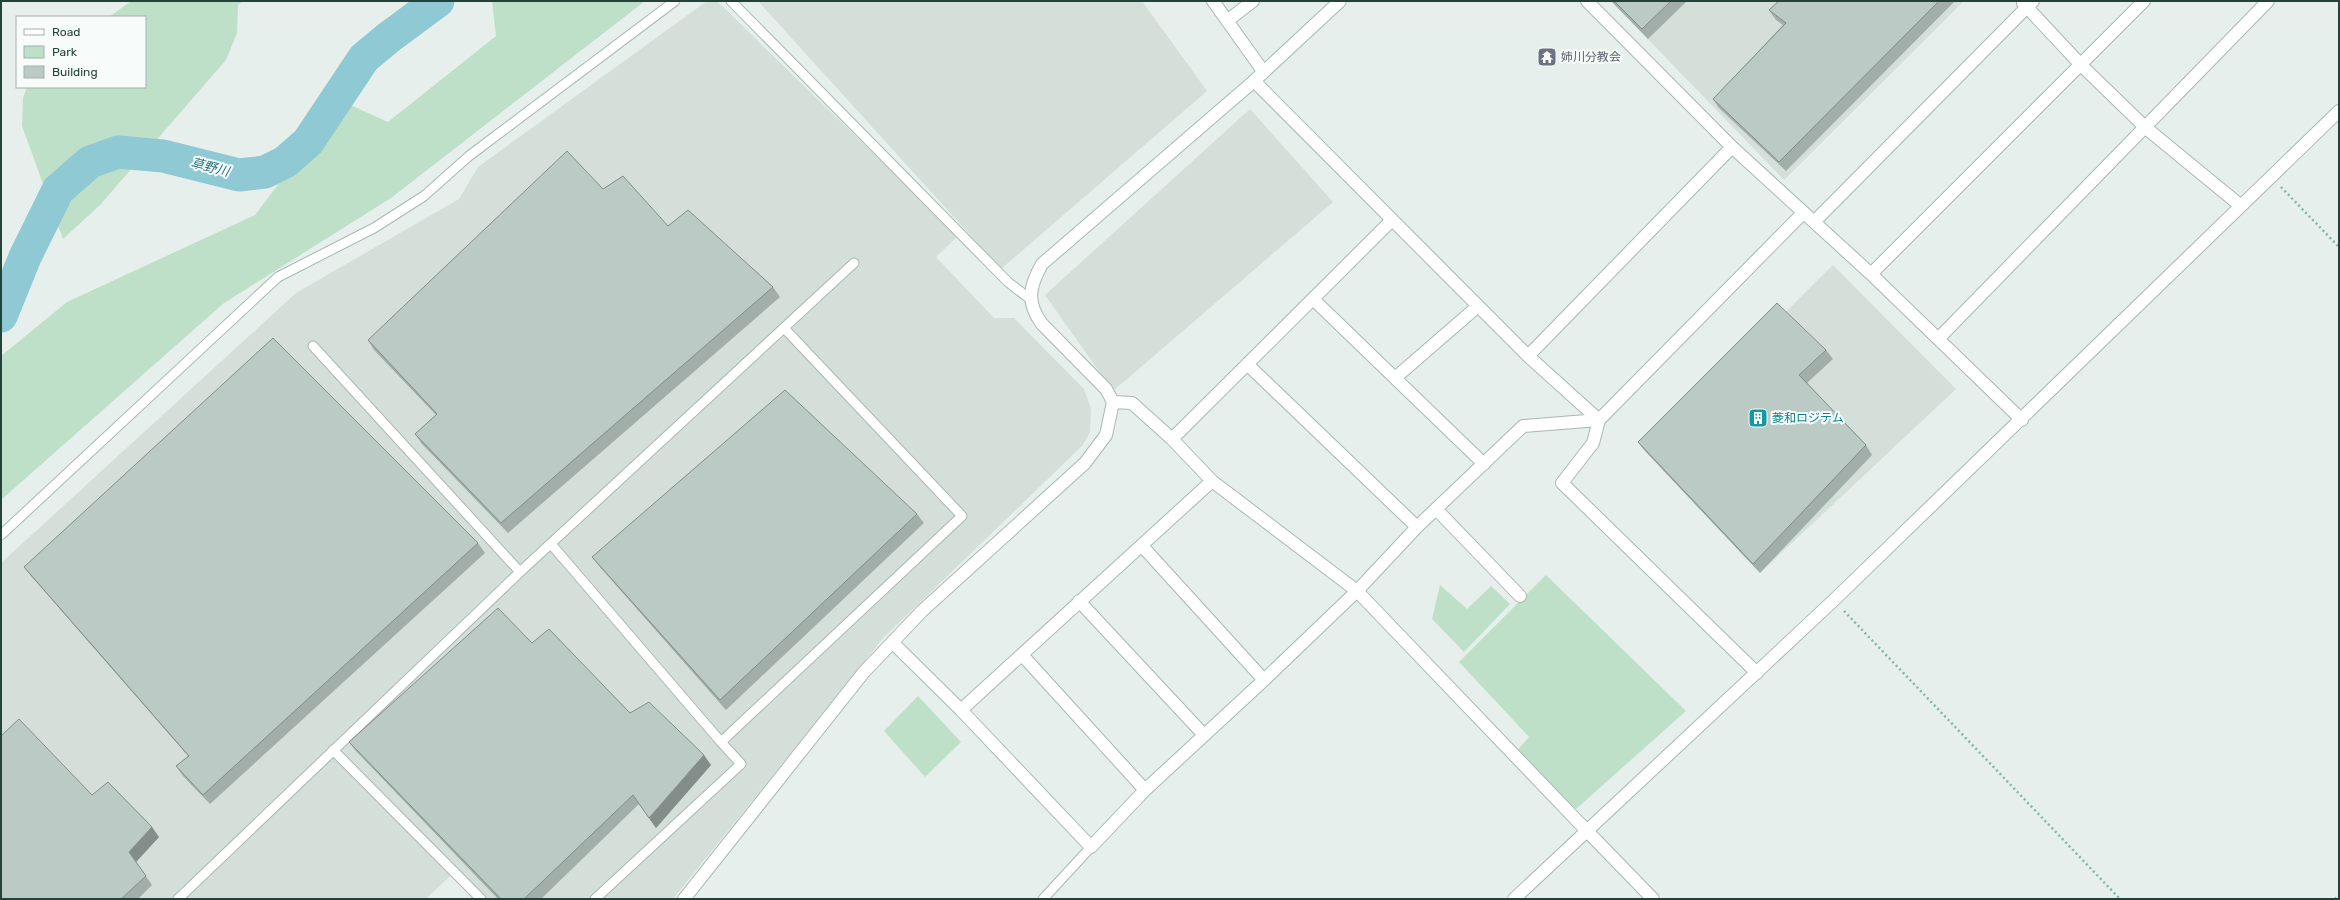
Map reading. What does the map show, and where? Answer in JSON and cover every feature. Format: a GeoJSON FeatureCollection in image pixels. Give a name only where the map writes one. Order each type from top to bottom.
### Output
{"type":"FeatureCollection","features":[{"type":"Feature","properties":{"kind":"street"},"geometry":{"type":"LineString","coordinates":[[1213,1],[1263,71]]}},
{"type":"Feature","properties":{"kind":"street"},"geometry":{"type":"LineString","coordinates":[[1227,21],[1253,1]]}},
{"type":"Feature","properties":{"kind":"street"},"geometry":{"type":"LineString","coordinates":[[684,899],[864,672],[922,611],[1085,463],[1106,435],[1113,402],[1106,389],[1042,324],[1035,314],[1030,299],[1033,280],[1042,264],[1254,81],[1340,1]]}},
{"type":"Feature","properties":{"kind":"street"},"geometry":{"type":"LineString","coordinates":[[1587,1],[1732,147],[1871,274],[2022,420]]}},
{"type":"Feature","properties":{"kind":"street"},"geometry":{"type":"LineString","coordinates":[[1871,274],[2144,1]]}},
{"type":"Feature","properties":{"kind":"street"},"geometry":{"type":"LineString","coordinates":[[1938,339],[2146,128],[2268,1]]}},
{"type":"Feature","properties":{"kind":"street"},"geometry":{"type":"LineString","coordinates":[[1814,222],[2027,3],[2081,65],[2146,128],[2241,206]]}},
{"type":"Feature","properties":{"kind":"street"},"geometry":{"type":"LineString","coordinates":[[1254,81],[1391,221],[1528,356],[1599,420]]}},
{"type":"Feature","properties":{"kind":"street"},"geometry":{"type":"LineString","coordinates":[[1514,899],[1834,600],[2022,420],[2339,111]]}},
{"type":"Feature","properties":{"kind":"street"},"geometry":{"type":"LineString","coordinates":[[1528,356],[1732,147]]}},
{"type":"Feature","properties":{"kind":"street"},"geometry":{"type":"LineString","coordinates":[[1757,673],[1562,483],[1593,443],[1599,420],[1803,213]]}},
{"type":"Feature","properties":{"kind":"street"},"geometry":{"type":"LineString","coordinates":[[1172,439],[1391,221]]}},
{"type":"Feature","properties":{"kind":"street"},"geometry":{"type":"LineString","coordinates":[[1314,299],[1484,464]]}},
{"type":"Feature","properties":{"kind":"street"},"geometry":{"type":"LineString","coordinates":[[1395,378],[1478,306]]}},
{"type":"Feature","properties":{"kind":"street"},"geometry":{"type":"LineString","coordinates":[[1247,364],[1418,526]]}},
{"type":"Feature","properties":{"kind":"street"},"geometry":{"type":"LineString","coordinates":[[1113,402],[1132,403],[1172,439],[1212,482],[1357,591],[1653,899]]}},
{"type":"Feature","properties":{"kind":"street"},"geometry":{"type":"LineString","coordinates":[[892,642],[961,710],[1091,847],[1145,790],[1264,680],[1357,591],[1418,526],[1523,426],[1599,420]]}},
{"type":"Feature","properties":{"kind":"street"},"geometry":{"type":"LineString","coordinates":[[961,710],[1023,656],[1079,601],[1143,547],[1212,482]]}},
{"type":"Feature","properties":{"kind":"street"},"geometry":{"type":"LineString","coordinates":[[1436,509],[1520,596]]}},
{"type":"Feature","properties":{"kind":"street"},"geometry":{"type":"LineString","coordinates":[[1143,547],[1264,680]]}},
{"type":"Feature","properties":{"kind":"street"},"geometry":{"type":"LineString","coordinates":[[1079,601],[1204,734]]}},
{"type":"Feature","properties":{"kind":"street"},"geometry":{"type":"LineString","coordinates":[[1023,656],[1145,790]]}},
{"type":"Feature","properties":{"kind":"lane"},"geometry":{"type":"LineString","coordinates":[[1,535],[278,277],[374,228],[424,196],[469,156],[675,1]]}},
{"type":"Feature","properties":{"kind":"lane"},"geometry":{"type":"LineString","coordinates":[[731,1],[1008,282],[1030,299]]}},
{"type":"Feature","properties":{"kind":"lane"},"geometry":{"type":"LineString","coordinates":[[178,899],[520,572],[854,263]]}},
{"type":"Feature","properties":{"kind":"lane"},"geometry":{"type":"LineString","coordinates":[[721,742],[962,516],[784,328]]}},
{"type":"Feature","properties":{"kind":"lane"},"geometry":{"type":"LineString","coordinates":[[313,346],[520,572]]}},
{"type":"Feature","properties":{"kind":"lane"},"geometry":{"type":"LineString","coordinates":[[550,544],[741,764],[595,899]]}},
{"type":"Feature","properties":{"kind":"lane"},"geometry":{"type":"LineString","coordinates":[[333,750],[481,899]]}},
{"type":"Feature","properties":{"kind":"lane"},"geometry":{"type":"LineString","coordinates":[[1043,899],[1091,847]]}},
{"type":"Feature","properties":{"kind":"path"},"geometry":{"type":"LineString","coordinates":[[2271,177],[2339,247]]}},
{"type":"Feature","properties":{"kind":"path"},"geometry":{"type":"LineString","coordinates":[[1834,600],[2120,899]]}},
{"type":"Feature","properties":{"kind":"path"},"geometry":{"type":"LineString","coordinates":[[2335,899],[2339,895]]}},
{"type":"Feature","properties":{"kind":"shaded area"},"geometry":{"type":"Polygon","coordinates":[[[707,1],[717,1],[958,236],[936,257],[994,318],[1014,318],[1084,389],[1091,409],[1090,432],[1083,445],[884,637],[673,899],[476,899],[451,875],[426,899],[1,899],[1,563],[296,293],[459,199],[478,167],[707,1]]]}},
{"type":"Feature","properties":{"kind":"shaded area"},"geometry":{"type":"Polygon","coordinates":[[[758,1],[1142,1],[1207,91],[1001,269],[758,1]]]}},
{"type":"Feature","properties":{"kind":"shaded area"},"geometry":{"type":"Polygon","coordinates":[[[1611,1],[1964,1],[1784,180],[1611,1]]]}},
{"type":"Feature","properties":{"kind":"shaded area"},"geometry":{"type":"Polygon","coordinates":[[[1250,109],[1333,202],[1113,391],[1045,295],[1250,109]]]}},
{"type":"Feature","properties":{"kind":"shaded area","name":"菱和ロジテム"},"geometry":{"type":"Polygon","coordinates":[[[1833,265],[1956,389],[1760,573],[1645,451],[1833,265]]]}},
{"type":"Feature","properties":{"kind":"green space"},"geometry":{"type":"Polygon","coordinates":[[[131,1],[243,1],[238,5],[237,33],[226,60],[100,205],[63,239],[22,126],[23,98],[27,88],[146,88],[146,16],[110,16],[131,1]]]}},
{"type":"Feature","properties":{"kind":"green space"},"geometry":{"type":"Polygon","coordinates":[[[492,1],[645,1],[391,198],[224,303],[1,500],[1,356],[67,302],[255,215],[280,182],[270,157],[346,103],[388,122],[496,36],[492,1]]]}},
{"type":"Feature","properties":{"kind":"green space"},"geometry":{"type":"Polygon","coordinates":[[[1546,575],[1686,711],[1576,809],[1513,755],[1529,737],[1459,662],[1546,575]]]}},
{"type":"Feature","properties":{"kind":"green space"},"geometry":{"type":"Polygon","coordinates":[[[1440,585],[1467,609],[1491,586],[1510,604],[1464,652],[1432,619],[1440,585]]]}},
{"type":"Feature","properties":{"kind":"green space"},"geometry":{"type":"Polygon","coordinates":[[[918,696],[961,742],[925,777],[884,731],[918,696]]]}},
{"type":"Feature","properties":{"kind":"building"},"geometry":{"type":"Polygon","coordinates":[[[1614,1],[1671,1],[1642,29],[1614,1]]]}},
{"type":"Feature","properties":{"kind":"building"},"geometry":{"type":"Polygon","coordinates":[[[1779,1],[1939,1],[1779,162],[1713,99],[1786,23],[1769,10],[1779,1]]]}},
{"type":"Feature","properties":{"kind":"building"},"geometry":{"type":"Polygon","coordinates":[[[567,151],[603,189],[623,176],[668,226],[688,210],[773,287],[501,523],[415,434],[437,414],[368,340],[567,151]]]}},
{"type":"Feature","properties":{"kind":"building","name":"菱和ロジテム"},"geometry":{"type":"Polygon","coordinates":[[[1777,303],[1826,350],[1799,375],[1866,445],[1753,564],[1638,442],[1777,303]]]}},
{"type":"Feature","properties":{"kind":"building"},"geometry":{"type":"Polygon","coordinates":[[[273,338],[478,543],[203,795],[176,766],[189,756],[24,567],[273,338]]]}},
{"type":"Feature","properties":{"kind":"building"},"geometry":{"type":"Polygon","coordinates":[[[785,390],[917,514],[720,700],[592,557],[785,390]]]}},
{"type":"Feature","properties":{"kind":"building"},"geometry":{"type":"Polygon","coordinates":[[[498,608],[532,643],[549,629],[630,713],[649,702],[704,755],[649,818],[633,795],[524,899],[501,899],[349,742],[498,608]]]}},
{"type":"Feature","properties":{"kind":"building"},"geometry":{"type":"Polygon","coordinates":[[[19,719],[92,795],[108,782],[152,827],[129,852],[146,876],[121,899],[1,899],[1,736],[19,719]]]}},
{"type":"Feature","properties":{"kind":"waterway","name":"草野川"},"geometry":{"type":"LineString","coordinates":[[1,316],[25,257],[58,190],[90,162],[118,152],[163,156],[239,175],[265,172],[285,162],[308,142],[364,58],[438,1]]}},
{"type":"Feature","properties":{"kind":"place","name":"姉川分教会"},"geometry":{"type":"Point","coordinates":[1547,57]}},
{"type":"Feature","properties":{"kind":"place","name":"菱和ロジテム"},"geometry":{"type":"Point","coordinates":[1758,418]}}]}
